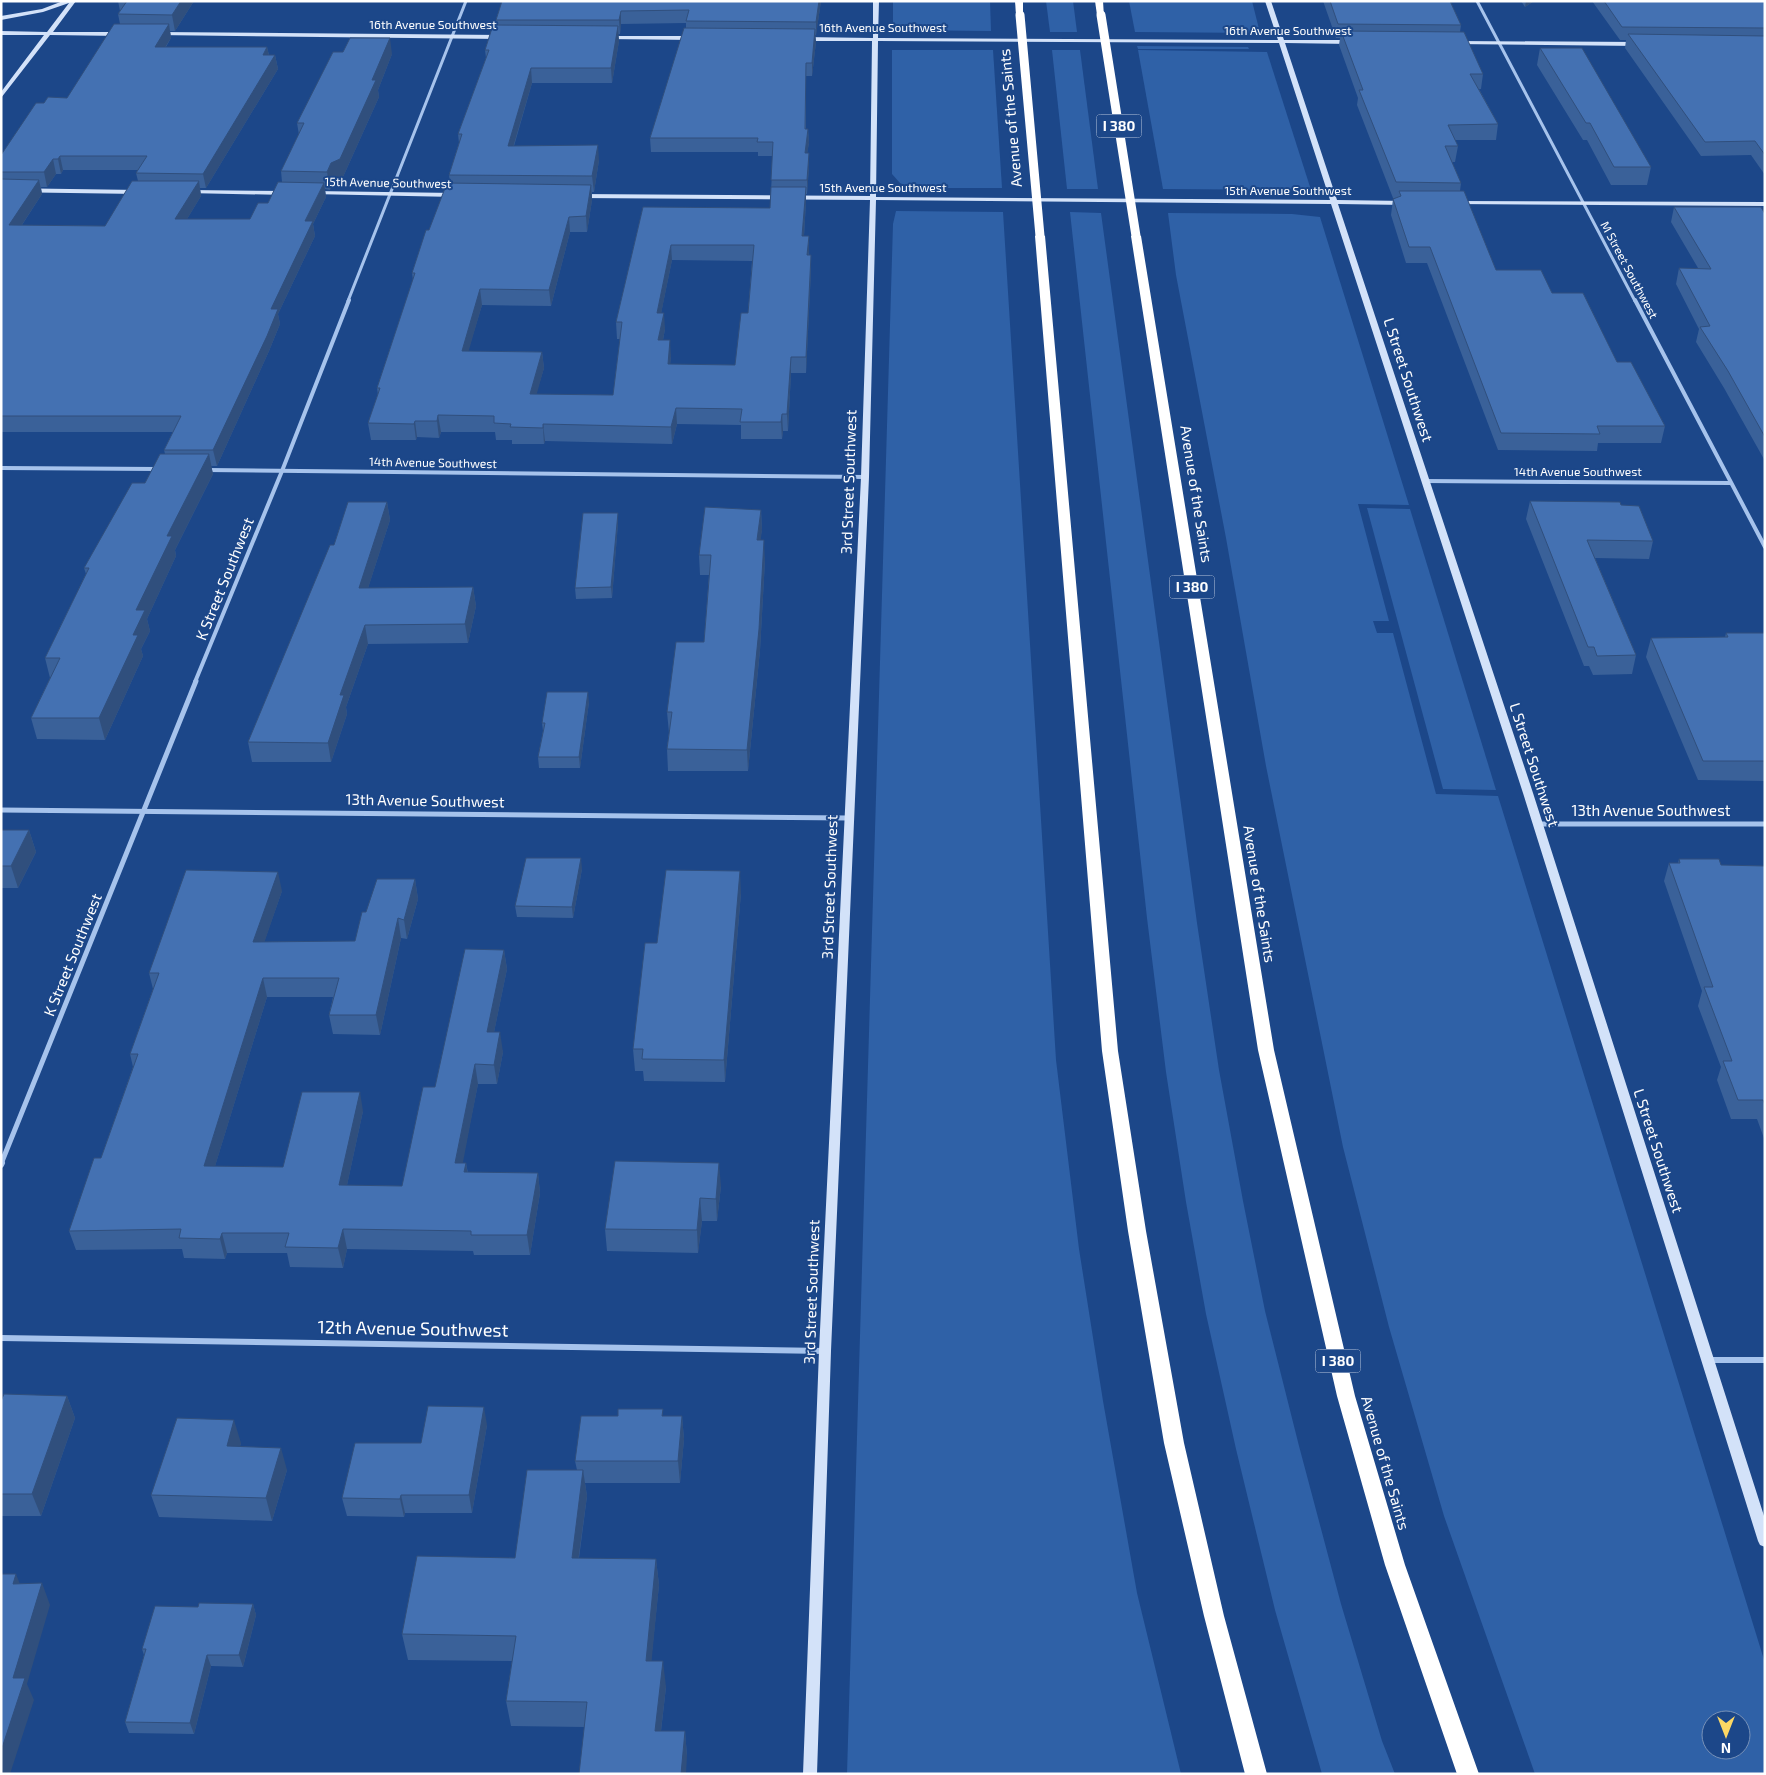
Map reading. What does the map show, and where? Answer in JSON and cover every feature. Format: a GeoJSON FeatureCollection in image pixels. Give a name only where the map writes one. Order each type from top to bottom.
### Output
{"type":"FeatureCollection","features":[{"type":"Feature","properties":{"kind":"highway","name":"Avenue of the Saints"},"geometry":{"type":"LineString","coordinates":[[1019,1],[1110,1051],[1137,1231],[1174,1443],[1214,1616],[1256,1774]]}},
{"type":"Feature","properties":{"kind":"highway","name":"Avenue of the Saints"},"geometry":{"type":"LineString","coordinates":[[1099,1],[1266,1050],[1307,1236],[1346,1396],[1395,1565],[1468,1774]]}},
{"type":"Feature","properties":{"kind":"street"},"geometry":{"type":"LineString","coordinates":[[1,18],[43,10],[69,1]]}},
{"type":"Feature","properties":{"kind":"street"},"geometry":{"type":"LineString","coordinates":[[1,96],[73,1]]}},
{"type":"Feature","properties":{"kind":"street","name":"K Street Southwest"},"geometry":{"type":"LineString","coordinates":[[1,1164],[142,810],[282,471],[466,1]]}},
{"type":"Feature","properties":{"kind":"street","name":"3rd Street Southwest"},"geometry":{"type":"LineString","coordinates":[[810,1774],[825,1351],[865,478],[873,199],[876,1]]}},
{"type":"Feature","properties":{"kind":"street","name":"L Street Southwest"},"geometry":{"type":"LineString","coordinates":[[1268,1],[1538,824],[1765,1541]]}},
{"type":"Feature","properties":{"kind":"street","name":"M Street Southwest"},"geometry":{"type":"LineString","coordinates":[[1477,1],[1765,547]]}},
{"type":"Feature","properties":{"kind":"street"},"geometry":{"type":"LineString","coordinates":[[1,33],[128,34]]}},
{"type":"Feature","properties":{"kind":"street","name":"16th Avenue Southwest"},"geometry":{"type":"LineString","coordinates":[[146,34],[504,36]]}},
{"type":"Feature","properties":{"kind":"street"},"geometry":{"type":"LineString","coordinates":[[600,37],[705,38]]}},
{"type":"Feature","properties":{"kind":"street","name":"16th Avenue Southwest"},"geometry":{"type":"LineString","coordinates":[[792,39],[1362,42]]}},
{"type":"Feature","properties":{"kind":"street"},"geometry":{"type":"LineString","coordinates":[[1448,43],[1647,44]]}},
{"type":"Feature","properties":{"kind":"street"},"geometry":{"type":"LineString","coordinates":[[1,190],[147,192]]}},
{"type":"Feature","properties":{"kind":"street"},"geometry":{"type":"LineString","coordinates":[[176,192],[296,193]]}},
{"type":"Feature","properties":{"kind":"street","name":"15th Avenue Southwest"},"geometry":{"type":"LineString","coordinates":[[306,193],[468,195]]}},
{"type":"Feature","properties":{"kind":"street","name":"15th Avenue Southwest"},"geometry":{"type":"LineString","coordinates":[[566,196],[1411,203]]}},
{"type":"Feature","properties":{"kind":"street"},"geometry":{"type":"LineString","coordinates":[[1450,203],[1765,204]]}},
{"type":"Feature","properties":{"kind":"street"},"geometry":{"type":"LineString","coordinates":[[1,468],[160,470]]}},
{"type":"Feature","properties":{"kind":"street","name":"14th Avenue Southwest"},"geometry":{"type":"LineString","coordinates":[[199,470],[865,478]]}},
{"type":"Feature","properties":{"kind":"street","name":"14th Avenue Southwest"},"geometry":{"type":"LineString","coordinates":[[1425,481],[1730,483]]}},
{"type":"Feature","properties":{"kind":"street","name":"13th Avenue Southwest"},"geometry":{"type":"LineString","coordinates":[[1,810],[848,818]]}},
{"type":"Feature","properties":{"kind":"street","name":"13th Avenue Southwest"},"geometry":{"type":"LineString","coordinates":[[1538,824],[1765,824]]}},
{"type":"Feature","properties":{"kind":"street","name":"12th Avenue Southwest"},"geometry":{"type":"LineString","coordinates":[[1,1338],[825,1351]]}},
{"type":"Feature","properties":{"kind":"street"},"geometry":{"type":"LineString","coordinates":[[1708,1360],[1765,1360]]}},
{"type":"Feature","properties":{"kind":"shaded area"},"geometry":{"type":"Polygon","coordinates":[[[893,1],[990,1],[991,31],[896,30],[893,26],[893,1]]]}},
{"type":"Feature","properties":{"kind":"shaded area"},"geometry":{"type":"Polygon","coordinates":[[[1046,1],[1073,1],[1077,32],[1050,32],[1046,1]]]}},
{"type":"Feature","properties":{"kind":"shaded area"},"geometry":{"type":"Polygon","coordinates":[[[1129,1],[1252,1],[1260,33],[1135,32],[1129,1]]]}},
{"type":"Feature","properties":{"kind":"shaded area"},"geometry":{"type":"Polygon","coordinates":[[[1137,46],[1248,47],[1249,49],[1138,49],[1137,46]]]}},
{"type":"Feature","properties":{"kind":"shaded area"},"geometry":{"type":"Polygon","coordinates":[[[892,50],[993,50],[1002,188],[911,188],[900,183],[892,174],[892,50]]]}},
{"type":"Feature","properties":{"kind":"shaded area"},"geometry":{"type":"Polygon","coordinates":[[[1052,50],[1080,50],[1098,189],[1067,189],[1052,50]]]}},
{"type":"Feature","properties":{"kind":"shaded area"},"geometry":{"type":"Polygon","coordinates":[[[1138,50],[1267,52],[1311,190],[1163,189],[1138,50]]]}},
{"type":"Feature","properties":{"kind":"shaded area"},"geometry":{"type":"Polygon","coordinates":[[[896,211],[1003,212],[1056,1060],[1079,1249],[1103,1401],[1137,1593],[1181,1774],[847,1774],[893,224],[896,211]]]}},
{"type":"Feature","properties":{"kind":"shaded area"},"geometry":{"type":"Polygon","coordinates":[[[1070,212],[1101,213],[1197,923],[1219,1070],[1265,1311],[1341,1604],[1382,1741],[1395,1774],[1322,1774],[1275,1610],[1206,1314],[1166,1072],[1147,918],[1070,212]]]}},
{"type":"Feature","properties":{"kind":"shaded area"},"geometry":{"type":"Polygon","coordinates":[[[1168,213],[1292,214],[1320,217],[1409,505],[1358,504],[1389,621],[1373,621],[1377,633],[1393,633],[1436,794],[1498,796],[1765,1663],[1765,1774],[1535,1774],[1444,1516],[1389,1327],[1343,1147],[1266,766],[1226,538],[1176,275],[1168,213]]]}},
{"type":"Feature","properties":{"kind":"shaded area"},"geometry":{"type":"Polygon","coordinates":[[[1367,508],[1410,509],[1496,790],[1443,789],[1367,508]]]}},
{"type":"Feature","properties":{"kind":"building"},"geometry":{"type":"Polygon","coordinates":[[[127,1],[181,1],[172,15],[118,14],[127,1]]]}},
{"type":"Feature","properties":{"kind":"building"},"geometry":{"type":"Polygon","coordinates":[[[502,1],[819,1],[816,22],[686,21],[689,10],[621,11],[619,20],[496,20],[502,1]]]}},
{"type":"Feature","properties":{"kind":"building"},"geometry":{"type":"Polygon","coordinates":[[[1330,1],[1450,1],[1461,25],[1338,24],[1330,1]]]}},
{"type":"Feature","properties":{"kind":"building"},"geometry":{"type":"Polygon","coordinates":[[[1604,1],[1765,1],[1765,28],[1622,27],[1604,1]]]}},
{"type":"Feature","properties":{"kind":"building"},"geometry":{"type":"Polygon","coordinates":[[[114,24],[169,24],[155,47],[267,47],[263,55],[275,55],[203,174],[136,173],[147,156],[60,156],[58,159],[53,159],[44,172],[1,172],[1,155],[36,103],[44,103],[48,97],[67,98],[114,24]]]}},
{"type":"Feature","properties":{"kind":"building"},"geometry":{"type":"Polygon","coordinates":[[[493,25],[618,26],[611,68],[531,68],[508,146],[598,145],[592,176],[449,175],[462,134],[458,134],[489,50],[485,50],[493,25]]]}},
{"type":"Feature","properties":{"kind":"building"},"geometry":{"type":"Polygon","coordinates":[[[684,28],[815,29],[812,63],[806,63],[805,129],[808,129],[805,153],[809,153],[807,180],[771,180],[773,142],[757,142],[758,138],[650,138],[684,28]]]}},
{"type":"Feature","properties":{"kind":"building"},"geometry":{"type":"Polygon","coordinates":[[[1341,31],[1464,32],[1483,74],[1470,74],[1498,124],[1448,125],[1458,146],[1445,146],[1461,183],[1396,182],[1359,90],[1363,90],[1341,31]]]}},
{"type":"Feature","properties":{"kind":"building"},"geometry":{"type":"Polygon","coordinates":[[[1628,34],[1765,36],[1765,155],[1755,141],[1705,142],[1628,34]]]}},
{"type":"Feature","properties":{"kind":"building"},"geometry":{"type":"Polygon","coordinates":[[[350,38],[390,38],[372,80],[376,80],[340,159],[331,163],[327,172],[281,171],[304,123],[297,123],[333,52],[343,52],[350,38]]]}},
{"type":"Feature","properties":{"kind":"building"},"geometry":{"type":"Polygon","coordinates":[[[1540,48],[1582,48],[1651,167],[1614,167],[1590,123],[1586,123],[1540,48]]]}},
{"type":"Feature","properties":{"kind":"building"},"geometry":{"type":"Polygon","coordinates":[[[1,179],[39,180],[9,225],[105,226],[132,181],[199,181],[175,219],[250,219],[258,203],[268,203],[278,182],[324,183],[305,221],[313,221],[271,309],[278,309],[267,336],[213,450],[164,450],[181,416],[1,416],[1,179]]]}},
{"type":"Feature","properties":{"kind":"building"},"geometry":{"type":"Polygon","coordinates":[[[447,183],[591,185],[586,216],[569,217],[549,290],[480,289],[462,351],[542,352],[530,394],[613,395],[622,322],[616,322],[643,207],[770,208],[771,187],[806,187],[802,236],[809,236],[807,255],[811,255],[806,357],[791,357],[787,414],[782,414],[781,422],[740,422],[742,409],[676,408],[671,427],[543,424],[543,428],[510,427],[511,424],[494,423],[494,416],[438,415],[437,421],[415,421],[414,424],[368,423],[380,388],[377,388],[415,273],[412,273],[426,230],[429,230],[447,183]],[[671,245],[657,313],[664,313],[658,340],[670,340],[668,364],[735,365],[741,313],[748,313],[754,245],[671,245]]]}},
{"type":"Feature","properties":{"kind":"building"},"geometry":{"type":"Polygon","coordinates":[[[1399,191],[1464,191],[1496,270],[1541,270],[1552,293],[1583,293],[1617,362],[1631,362],[1665,426],[1597,426],[1600,434],[1501,433],[1430,247],[1409,247],[1393,199],[1401,196],[1399,191]]]}},
{"type":"Feature","properties":{"kind":"building"},"geometry":{"type":"Polygon","coordinates":[[[1674,207],[1761,207],[1765,214],[1765,437],[1728,371],[1700,327],[1710,326],[1679,268],[1711,269],[1674,207]]]}},
{"type":"Feature","properties":{"kind":"building"},"geometry":{"type":"Polygon","coordinates":[[[160,454],[209,454],[167,536],[172,536],[136,610],[145,610],[133,635],[138,635],[99,718],[31,718],[60,658],[45,658],[89,568],[84,568],[132,483],[145,483],[160,454]]]}},
{"type":"Feature","properties":{"kind":"building"},"geometry":{"type":"Polygon","coordinates":[[[1530,501],[1620,502],[1621,505],[1639,506],[1653,541],[1587,540],[1636,655],[1597,656],[1594,647],[1588,647],[1530,501]]]}},
{"type":"Feature","properties":{"kind":"building"},"geometry":{"type":"Polygon","coordinates":[[[348,502],[387,502],[359,588],[473,587],[465,624],[365,625],[340,695],[344,695],[328,743],[248,742],[330,545],[334,545],[348,502]]]}},
{"type":"Feature","properties":{"kind":"building"},"geometry":{"type":"Polygon","coordinates":[[[705,507],[761,510],[757,540],[764,540],[759,629],[747,750],[667,749],[672,712],[667,712],[676,642],[704,642],[711,555],[699,555],[705,507]]]}},
{"type":"Feature","properties":{"kind":"building"},"geometry":{"type":"Polygon","coordinates":[[[583,513],[618,513],[611,587],[575,588],[583,513]]]}},
{"type":"Feature","properties":{"kind":"building"},"geometry":{"type":"Polygon","coordinates":[[[1726,633],[1765,633],[1765,761],[1703,761],[1651,638],[1728,637],[1726,633]]]}},
{"type":"Feature","properties":{"kind":"building"},"geometry":{"type":"Polygon","coordinates":[[[547,692],[588,692],[579,757],[538,757],[545,723],[542,723],[547,692]]]}},
{"type":"Feature","properties":{"kind":"building"},"geometry":{"type":"Polygon","coordinates":[[[1,830],[29,830],[11,866],[1,866],[1,830]]]}},
{"type":"Feature","properties":{"kind":"building"},"geometry":{"type":"Polygon","coordinates":[[[526,858],[581,858],[572,907],[515,906],[526,858]]]}},
{"type":"Feature","properties":{"kind":"building"},"geometry":{"type":"Polygon","coordinates":[[[1679,859],[1719,859],[1721,865],[1765,866],[1765,1105],[1763,1100],[1738,1100],[1723,1061],[1732,1061],[1704,987],[1713,987],[1669,863],[1680,863],[1679,859]]]}},
{"type":"Feature","properties":{"kind":"building"},"geometry":{"type":"Polygon","coordinates":[[[186,870],[278,872],[253,942],[355,941],[362,912],[366,912],[377,879],[415,879],[404,920],[398,918],[376,1015],[329,1015],[339,978],[263,978],[204,1166],[283,1167],[302,1092],[360,1092],[339,1185],[402,1186],[423,1087],[435,1087],[465,949],[504,950],[487,1032],[500,1032],[494,1065],[475,1064],[455,1163],[466,1163],[464,1172],[538,1173],[527,1235],[471,1235],[471,1231],[343,1229],[338,1248],[285,1247],[289,1233],[222,1233],[220,1239],[179,1238],[181,1229],[69,1231],[94,1158],[101,1158],[138,1054],[130,1054],[159,973],[149,973],[186,870]]]}},
{"type":"Feature","properties":{"kind":"building"},"geometry":{"type":"Polygon","coordinates":[[[666,870],[740,871],[724,1060],[642,1059],[643,1049],[633,1049],[645,943],[657,943],[666,870]]]}},
{"type":"Feature","properties":{"kind":"building"},"geometry":{"type":"Polygon","coordinates":[[[615,1161],[719,1163],[716,1199],[700,1198],[697,1230],[605,1229],[615,1161]]]}},
{"type":"Feature","properties":{"kind":"building"},"geometry":{"type":"Polygon","coordinates":[[[4,1394],[67,1396],[32,1494],[1,1494],[1,1401],[4,1394]]]}},
{"type":"Feature","properties":{"kind":"building"},"geometry":{"type":"Polygon","coordinates":[[[428,1406],[484,1407],[469,1495],[401,1495],[400,1499],[342,1498],[355,1443],[421,1443],[428,1406]]]}},
{"type":"Feature","properties":{"kind":"building"},"geometry":{"type":"Polygon","coordinates":[[[618,1409],[663,1409],[662,1416],[682,1416],[678,1461],[575,1461],[581,1416],[618,1416],[618,1409]]]}},
{"type":"Feature","properties":{"kind":"building"},"geometry":{"type":"Polygon","coordinates":[[[177,1418],[234,1420],[227,1446],[281,1448],[266,1498],[151,1495],[177,1418]]]}},
{"type":"Feature","properties":{"kind":"building"},"geometry":{"type":"Polygon","coordinates":[[[527,1470],[583,1470],[572,1558],[656,1559],[646,1661],[663,1661],[655,1731],[685,1731],[681,1774],[579,1774],[587,1702],[506,1701],[516,1636],[402,1634],[417,1556],[515,1558],[527,1470]]]}},
{"type":"Feature","properties":{"kind":"building"},"geometry":{"type":"Polygon","coordinates":[[[1,1574],[16,1574],[13,1584],[42,1583],[13,1678],[25,1678],[1,1751],[1,1574]]]}},
{"type":"Feature","properties":{"kind":"building"},"geometry":{"type":"Polygon","coordinates":[[[199,1603],[253,1604],[239,1655],[207,1655],[190,1723],[125,1722],[146,1649],[142,1649],[155,1606],[198,1607],[199,1603]]]}}]}
